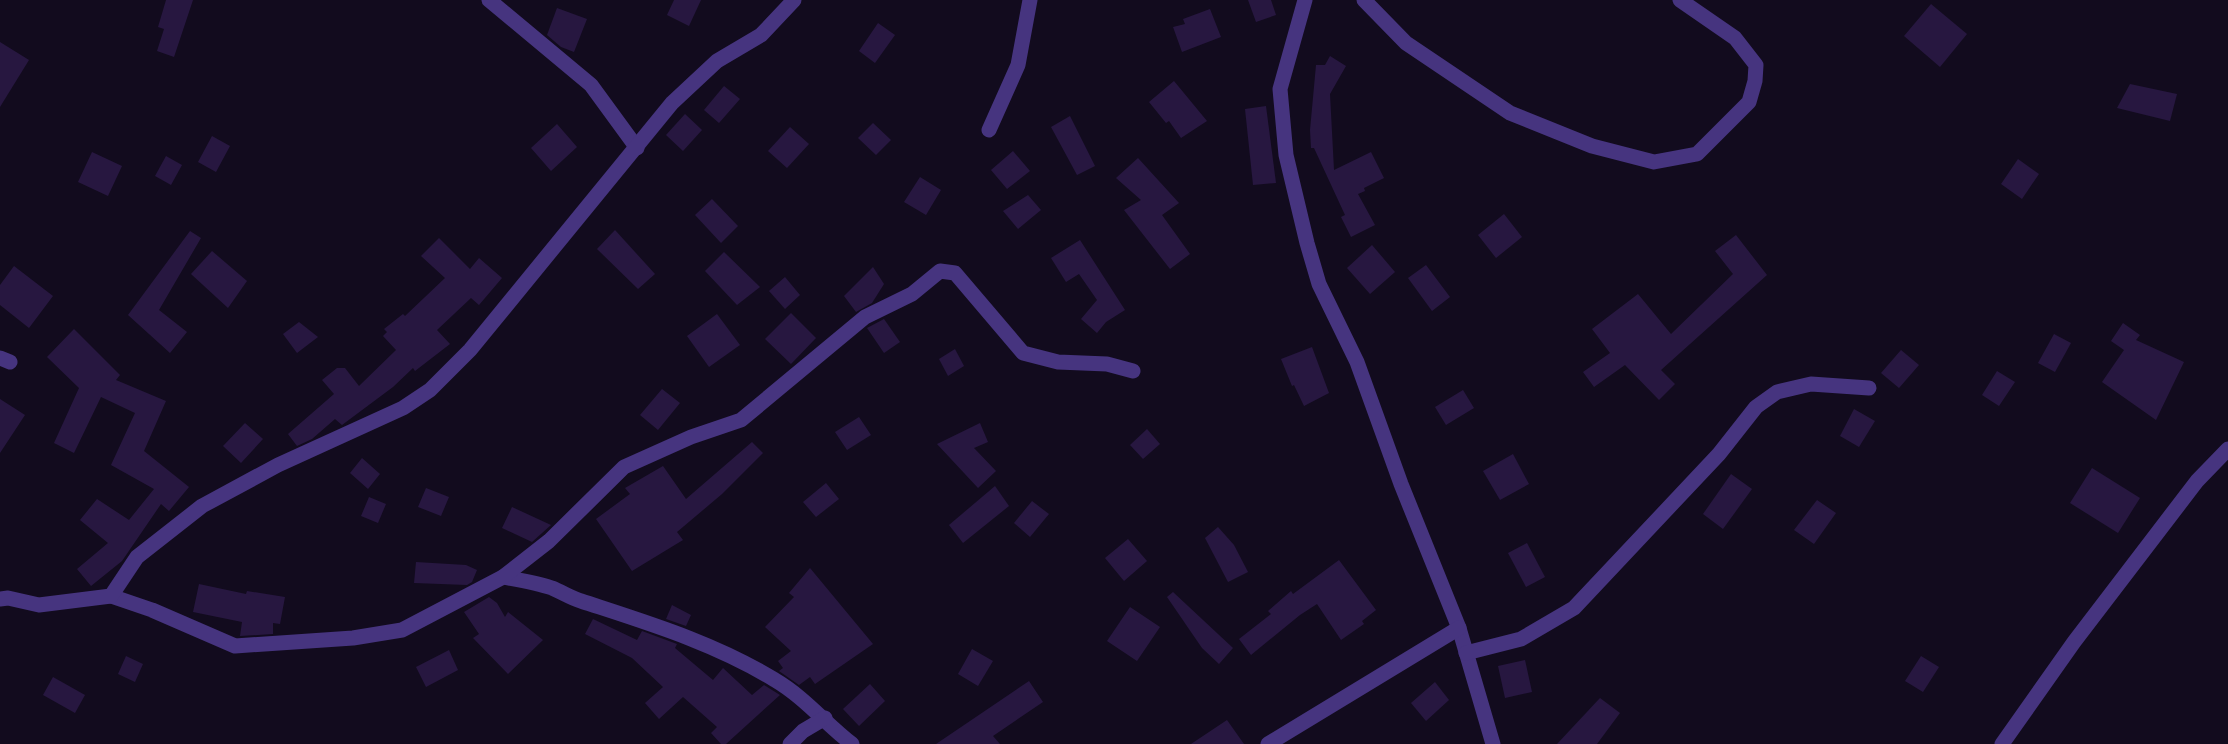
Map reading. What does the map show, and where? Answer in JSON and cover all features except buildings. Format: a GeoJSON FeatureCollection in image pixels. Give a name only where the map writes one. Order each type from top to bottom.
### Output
{"type":"FeatureCollection","features":[{"type":"Feature","properties":{"kind":"street"},"geometry":{"type":"LineString","coordinates":[[489,0],[591,85],[637,148]]}},
{"type":"Feature","properties":{"kind":"street"},"geometry":{"type":"LineString","coordinates":[[111,596],[137,557],[202,506],[278,465],[403,408],[430,390],[470,350],[549,249],[637,148],[672,103],[717,61],[761,35],[794,0]]}},
{"type":"Feature","properties":{"kind":"street"},"geometry":{"type":"LineString","coordinates":[[988,130],[1018,66],[1030,0]]}},
{"type":"Feature","properties":{"kind":"street"},"geometry":{"type":"LineString","coordinates":[[1305,0],[1280,89],[1286,155],[1307,243],[1319,284],[1357,362],[1401,484],[1459,628],[1492,744]]}},
{"type":"Feature","properties":{"kind":"street"},"geometry":{"type":"LineString","coordinates":[[1364,0],[1406,43],[1510,114],[1592,146],[1654,162],[1697,154],[1749,102],[1755,81],[1756,65],[1735,38],[1680,0]]}},
{"type":"Feature","properties":{"kind":"street"},"geometry":{"type":"LineString","coordinates":[[0,599],[8,598],[39,605],[111,596],[152,610],[235,646],[353,638],[402,630],[503,577],[549,541],[624,467],[690,437],[741,420],[865,317],[912,294],[940,271],[955,273],[1023,353],[1058,362],[1107,364],[1133,371]]}},
{"type":"Feature","properties":{"kind":"street"},"geometry":{"type":"LineString","coordinates":[[1466,653],[1521,639],[1574,608],[1719,454],[1756,407],[1777,392],[1811,384],[1869,388]]}},
{"type":"Feature","properties":{"kind":"street"},"geometry":{"type":"LineString","coordinates":[[2002,744],[2074,642],[2197,481],[2228,449]]}},
{"type":"Feature","properties":{"kind":"street"},"geometry":{"type":"LineString","coordinates":[[503,577],[551,588],[713,648],[777,680],[825,718],[834,730],[852,744]]}},
{"type":"Feature","properties":{"kind":"street"},"geometry":{"type":"LineString","coordinates":[[1268,744],[1459,628]]}},
{"type":"Feature","properties":{"kind":"street"},"geometry":{"type":"LineString","coordinates":[[790,744],[803,731],[825,718]]}}]}
